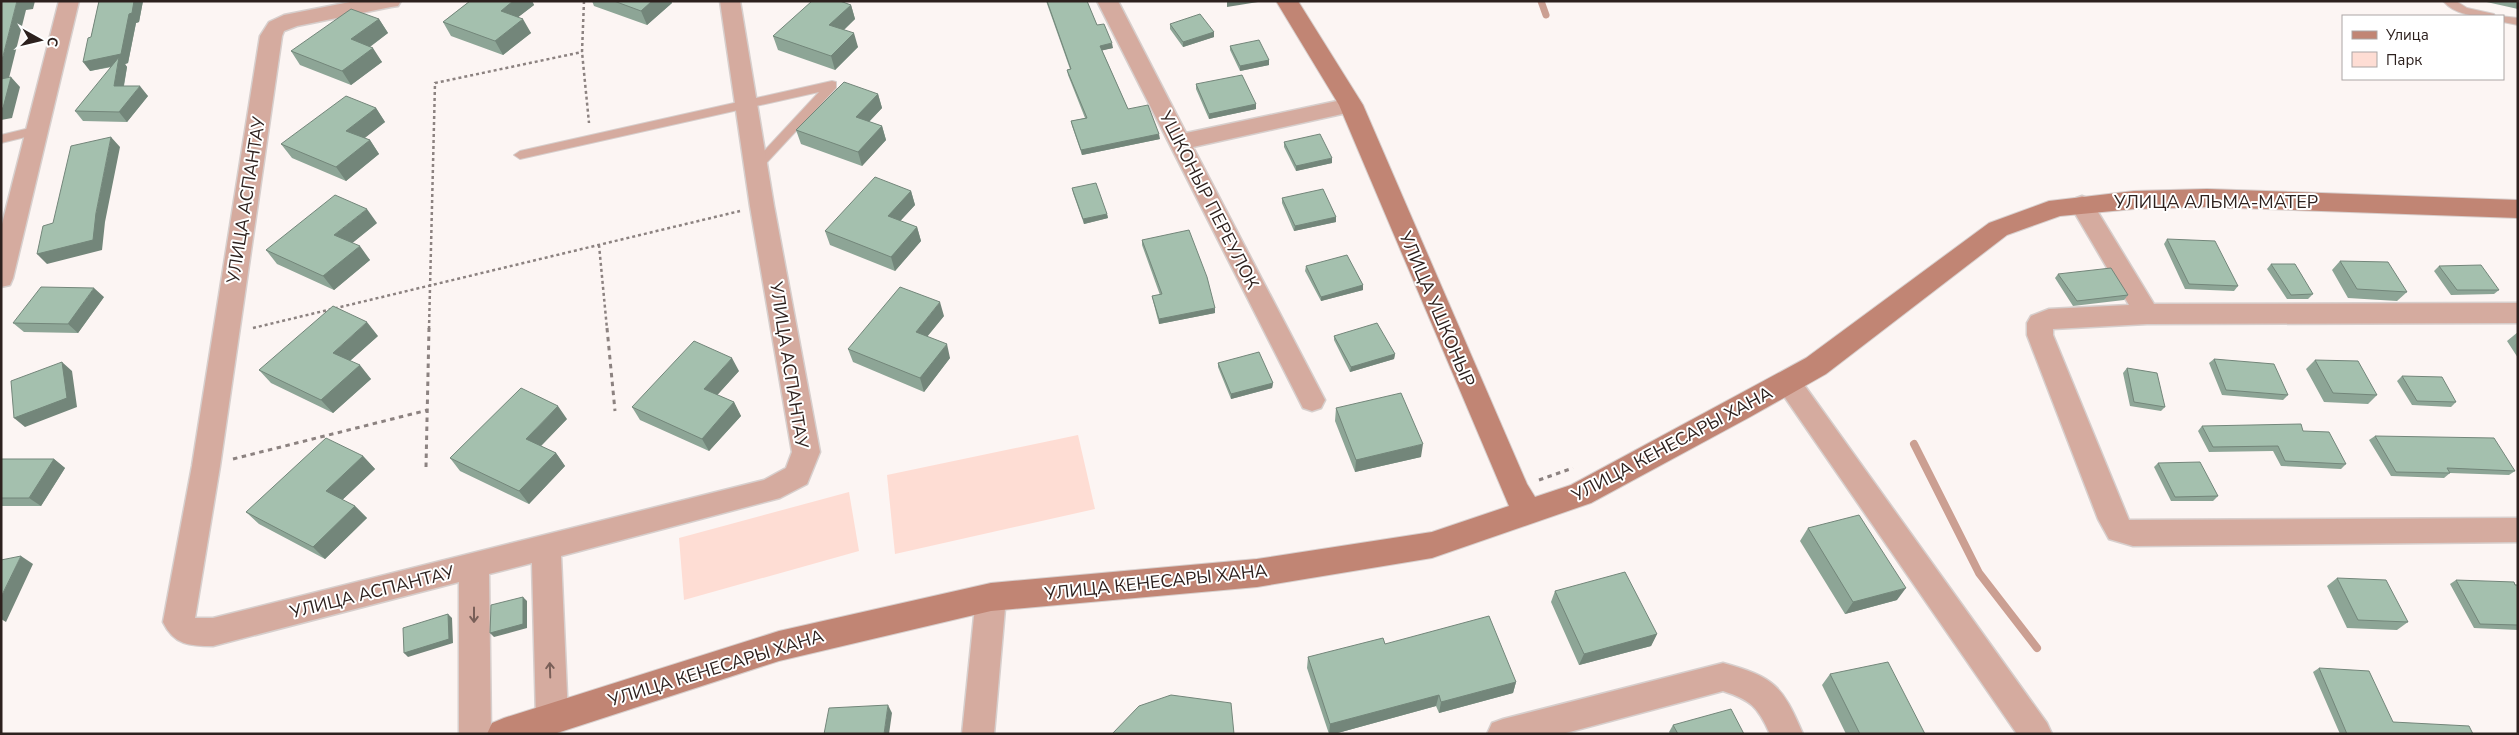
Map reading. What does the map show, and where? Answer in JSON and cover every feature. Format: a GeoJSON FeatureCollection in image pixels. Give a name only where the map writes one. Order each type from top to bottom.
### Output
{"type":"FeatureCollection","features":[{"type":"Feature","properties":{"kind":"street"},"geometry":{"type":"LineString","coordinates":[[1,278],[70,1]]}},
{"type":"Feature","properties":{"kind":"street","name":"УЛИЦА АСПАНТАУ"},"geometry":{"type":"LineString","coordinates":[[391,1],[291,20],[276,27],[271,36],[206,466],[178,622],[188,632],[213,632],[474,566],[770,490],[797,476],[806,452],[762,206],[730,1]]}},
{"type":"Feature","properties":{"kind":"street","name":"УШКОНЫР ПЕРЕУЛОК"},"geometry":{"type":"LineString","coordinates":[[1106,1],[1312,400]]}},
{"type":"Feature","properties":{"kind":"street","name":"УЛИЦА УШКОНЫР"},"geometry":{"type":"LineString","coordinates":[[1287,1],[1350,105],[1515,490],[1528,512]]}},
{"type":"Feature","properties":{"kind":"street"},"geometry":{"type":"LineString","coordinates":[[1180,142],[1350,105]]}},
{"type":"Feature","properties":{"kind":"street","name":"УЛИЦА АЛЬМА-МАТЕР"},"geometry":{"type":"LineString","coordinates":[[1788,382],[1816,366],[1998,229],[2058,207],[2134,200],[2207,198],[2518,210]]}},
{"type":"Feature","properties":{"kind":"street"},"geometry":{"type":"LineString","coordinates":[[2082,205],[2147,314]]}},
{"type":"Feature","properties":{"kind":"street"},"geometry":{"type":"LineString","coordinates":[[2518,313],[2147,314],[2049,320],[2040,323],[2040,336],[2112,519],[2119,530],[2133,534],[2518,530]]}},
{"type":"Feature","properties":{"kind":"street"},"geometry":{"type":"LineString","coordinates":[[1788,382],[2036,734]]}},
{"type":"Feature","properties":{"kind":"street","name":"УЛИЦА КЕНЕСАРЫ ХАНА"},"geometry":{"type":"LineString","coordinates":[[504,734],[779,646],[991,597],[1257,573],[1432,545],[1581,494],[1788,382]]}},
{"type":"Feature","properties":{"kind":"street"},"geometry":{"type":"LineString","coordinates":[[546,547],[552,718]]}},
{"type":"Feature","properties":{"kind":"street"},"geometry":{"type":"LineString","coordinates":[[474,566],[475,734]]}},
{"type":"Feature","properties":{"kind":"street"},"geometry":{"type":"LineString","coordinates":[[978,734],[991,597]]}},
{"type":"Feature","properties":{"kind":"street"},"geometry":{"type":"LineString","coordinates":[[1503,734],[1569,726],[1723,677],[1754,686],[1768,696],[1787,734]]}},
{"type":"Feature","properties":{"kind":"lane"},"geometry":{"type":"LineString","coordinates":[[2448,1],[2464,11],[2485,15]]}},
{"type":"Feature","properties":{"kind":"lane"},"geometry":{"type":"LineString","coordinates":[[2504,19],[2518,22]]}},
{"type":"Feature","properties":{"kind":"lane"},"geometry":{"type":"LineString","coordinates":[[520,155],[832,85],[756,167]]}},
{"type":"Feature","properties":{"kind":"lane"},"geometry":{"type":"LineString","coordinates":[[1,139],[38,130]]}},
{"type":"Feature","properties":{"kind":"path"},"geometry":{"type":"LineString","coordinates":[[584,1],[582,52],[591,139]]}},
{"type":"Feature","properties":{"kind":"path"},"geometry":{"type":"LineString","coordinates":[[426,467],[432,286],[435,83],[582,52]]}},
{"type":"Feature","properties":{"kind":"path"},"geometry":{"type":"LineString","coordinates":[[226,334],[762,206]]}},
{"type":"Feature","properties":{"kind":"path"},"geometry":{"type":"LineString","coordinates":[[599,245],[615,411]]}},
{"type":"Feature","properties":{"kind":"path"},"geometry":{"type":"LineString","coordinates":[[206,466],[428,410]]}},
{"type":"Feature","properties":{"kind":"green space"},"geometry":{"type":"Polygon","coordinates":[[[1078,435],[1095,509],[895,554],[887,475],[1078,435]]]}},
{"type":"Feature","properties":{"kind":"green space"},"geometry":{"type":"Polygon","coordinates":[[[849,492],[859,551],[684,600],[679,538],[849,492]]]}},
{"type":"Feature","properties":{"kind":"building"},"geometry":{"type":"Polygon","coordinates":[[[1,1],[17,1],[1,64],[1,1]]]}},
{"type":"Feature","properties":{"kind":"building"},"geometry":{"type":"Polygon","coordinates":[[[99,1],[134,1],[132,13],[129,14],[121,54],[83,62],[88,38],[91,37],[99,1]]]}},
{"type":"Feature","properties":{"kind":"building"},"geometry":{"type":"Polygon","coordinates":[[[470,1],[513,1],[501,11],[523,19],[495,41],[443,22],[470,1]]]}},
{"type":"Feature","properties":{"kind":"building"},"geometry":{"type":"Polygon","coordinates":[[[614,1],[652,1],[641,11],[614,1]]]}},
{"type":"Feature","properties":{"kind":"building"},"geometry":{"type":"Polygon","coordinates":[[[812,1],[840,1],[851,5],[829,25],[854,33],[831,56],[773,36],[812,1]]]}},
{"type":"Feature","properties":{"kind":"building"},"geometry":{"type":"Polygon","coordinates":[[[1047,1],[1087,1],[1097,25],[1104,24],[1112,43],[1100,46],[1128,109],[1148,105],[1159,134],[1081,150],[1071,121],[1087,118],[1067,70],[1071,69],[1047,1]]]}},
{"type":"Feature","properties":{"kind":"building"},"geometry":{"type":"Polygon","coordinates":[[[351,9],[379,19],[351,39],[373,48],[342,71],[291,51],[351,9]]]}},
{"type":"Feature","properties":{"kind":"building"},"geometry":{"type":"Polygon","coordinates":[[[1200,14],[1214,32],[1183,42],[1170,24],[1200,14]]]}},
{"type":"Feature","properties":{"kind":"building"},"geometry":{"type":"Polygon","coordinates":[[[1259,40],[1269,60],[1240,66],[1230,46],[1259,40]]]}},
{"type":"Feature","properties":{"kind":"building"},"geometry":{"type":"Polygon","coordinates":[[[119,57],[114,86],[140,86],[119,112],[75,111],[119,57]]]}},
{"type":"Feature","properties":{"kind":"building"},"geometry":{"type":"Polygon","coordinates":[[[1242,75],[1256,104],[1209,114],[1196,84],[1242,75]]]}},
{"type":"Feature","properties":{"kind":"building"},"geometry":{"type":"Polygon","coordinates":[[[11,77],[3,108],[1,108],[1,79],[11,77]]]}},
{"type":"Feature","properties":{"kind":"building"},"geometry":{"type":"Polygon","coordinates":[[[844,82],[878,94],[856,117],[882,126],[858,152],[796,130],[844,82]]]}},
{"type":"Feature","properties":{"kind":"building"},"geometry":{"type":"Polygon","coordinates":[[[346,96],[376,108],[346,131],[370,140],[336,167],[281,144],[346,96]]]}},
{"type":"Feature","properties":{"kind":"building"},"geometry":{"type":"Polygon","coordinates":[[[1320,134],[1332,158],[1296,166],[1284,142],[1320,134]]]}},
{"type":"Feature","properties":{"kind":"building"},"geometry":{"type":"Polygon","coordinates":[[[111,137],[96,213],[93,240],[37,254],[43,226],[53,223],[71,146],[111,137]]]}},
{"type":"Feature","properties":{"kind":"building"},"geometry":{"type":"Polygon","coordinates":[[[875,177],[911,191],[888,216],[917,227],[891,257],[825,231],[875,177]]]}},
{"type":"Feature","properties":{"kind":"building"},"geometry":{"type":"Polygon","coordinates":[[[1096,183],[1107,214],[1083,219],[1072,188],[1096,183]]]}},
{"type":"Feature","properties":{"kind":"building"},"geometry":{"type":"Polygon","coordinates":[[[1323,189],[1336,217],[1295,226],[1282,198],[1323,189]]]}},
{"type":"Feature","properties":{"kind":"building"},"geometry":{"type":"Polygon","coordinates":[[[335,195],[367,209],[334,235],[360,246],[323,276],[266,250],[335,195]]]}},
{"type":"Feature","properties":{"kind":"building"},"geometry":{"type":"Polygon","coordinates":[[[1189,230],[1207,277],[1215,308],[1159,319],[1152,296],[1162,294],[1142,240],[1189,230]]]}},
{"type":"Feature","properties":{"kind":"building"},"geometry":{"type":"Polygon","coordinates":[[[2167,239],[2215,241],[2238,286],[2189,284],[2167,239]]]}},
{"type":"Feature","properties":{"kind":"building"},"geometry":{"type":"Polygon","coordinates":[[[1347,255],[1363,285],[1321,297],[1306,266],[1347,255]]]}},
{"type":"Feature","properties":{"kind":"building"},"geometry":{"type":"Polygon","coordinates":[[[2340,261],[2388,262],[2407,292],[2357,289],[2340,261]]]}},
{"type":"Feature","properties":{"kind":"building"},"geometry":{"type":"Polygon","coordinates":[[[2271,264],[2295,264],[2313,294],[2291,295],[2271,264]]]}},
{"type":"Feature","properties":{"kind":"building"},"geometry":{"type":"Polygon","coordinates":[[[2481,265],[2499,290],[2457,290],[2439,266],[2481,265]]]}},
{"type":"Feature","properties":{"kind":"building"},"geometry":{"type":"Polygon","coordinates":[[[2111,268],[2128,295],[2077,301],[2058,274],[2111,268]]]}},
{"type":"Feature","properties":{"kind":"building"},"geometry":{"type":"Polygon","coordinates":[[[41,287],[94,288],[68,324],[13,323],[41,287]]]}},
{"type":"Feature","properties":{"kind":"building"},"geometry":{"type":"Polygon","coordinates":[[[900,287],[940,302],[916,332],[947,344],[920,378],[848,349],[900,287]]]}},
{"type":"Feature","properties":{"kind":"building"},"geometry":{"type":"Polygon","coordinates":[[[333,306],[367,322],[333,353],[360,365],[321,400],[259,370],[333,306]]]}},
{"type":"Feature","properties":{"kind":"building"},"geometry":{"type":"Polygon","coordinates":[[[1377,323],[1395,354],[1351,367],[1334,336],[1377,323]]]}},
{"type":"Feature","properties":{"kind":"building"},"geometry":{"type":"Polygon","coordinates":[[[694,341],[732,358],[704,389],[734,402],[702,439],[632,407],[694,341]]]}},
{"type":"Feature","properties":{"kind":"building"},"geometry":{"type":"Polygon","coordinates":[[[1259,352],[1273,383],[1231,394],[1218,363],[1259,352]]]}},
{"type":"Feature","properties":{"kind":"building"},"geometry":{"type":"Polygon","coordinates":[[[2214,359],[2274,364],[2288,395],[2226,390],[2214,359]]]}},
{"type":"Feature","properties":{"kind":"building"},"geometry":{"type":"Polygon","coordinates":[[[2315,360],[2358,361],[2377,395],[2333,393],[2315,360]]]}},
{"type":"Feature","properties":{"kind":"building"},"geometry":{"type":"Polygon","coordinates":[[[62,362],[67,398],[14,418],[11,381],[62,362]]]}},
{"type":"Feature","properties":{"kind":"building"},"geometry":{"type":"Polygon","coordinates":[[[2127,368],[2157,373],[2165,407],[2134,402],[2127,368]]]}},
{"type":"Feature","properties":{"kind":"building"},"geometry":{"type":"Polygon","coordinates":[[[2402,376],[2442,377],[2456,402],[2417,401],[2402,376]]]}},
{"type":"Feature","properties":{"kind":"building"},"geometry":{"type":"Polygon","coordinates":[[[521,388],[558,406],[526,439],[556,453],[519,491],[450,458],[521,388]]]}},
{"type":"Feature","properties":{"kind":"building"},"geometry":{"type":"Polygon","coordinates":[[[1401,393],[1423,444],[1356,460],[1336,408],[1401,393]]]}},
{"type":"Feature","properties":{"kind":"building"},"geometry":{"type":"Polygon","coordinates":[[[2301,424],[2303,431],[2329,432],[2346,464],[2285,461],[2278,446],[2213,447],[2202,426],[2301,424]]]}},
{"type":"Feature","properties":{"kind":"building"},"geometry":{"type":"Polygon","coordinates":[[[2375,436],[2494,438],[2515,471],[2447,468],[2450,473],[2396,472],[2375,436]]]}},
{"type":"Feature","properties":{"kind":"building"},"geometry":{"type":"Polygon","coordinates":[[[326,438],[363,456],[326,491],[355,506],[313,547],[246,512],[326,438]]]}},
{"type":"Feature","properties":{"kind":"building"},"geometry":{"type":"Polygon","coordinates":[[[1,459],[54,459],[29,498],[1,498],[1,459]]]}},
{"type":"Feature","properties":{"kind":"building"},"geometry":{"type":"Polygon","coordinates":[[[2200,462],[2218,496],[2175,497],[2158,463],[2200,462]]]}},
{"type":"Feature","properties":{"kind":"building"},"geometry":{"type":"Polygon","coordinates":[[[1859,515],[1906,588],[1853,602],[1808,528],[1859,515]]]}},
{"type":"Feature","properties":{"kind":"building"},"geometry":{"type":"Polygon","coordinates":[[[21,556],[1,597],[1,560],[21,556]]]}},
{"type":"Feature","properties":{"kind":"building"},"geometry":{"type":"Polygon","coordinates":[[[1625,572],[1657,634],[1584,654],[1555,591],[1625,572]]]}},
{"type":"Feature","properties":{"kind":"building"},"geometry":{"type":"Polygon","coordinates":[[[2337,578],[2386,580],[2408,622],[2358,620],[2337,578]]]}},
{"type":"Feature","properties":{"kind":"building"},"geometry":{"type":"Polygon","coordinates":[[[2456,580],[2514,582],[2515,585],[2518,585],[2518,625],[2480,624],[2456,580]]]}},
{"type":"Feature","properties":{"kind":"building"},"geometry":{"type":"Polygon","coordinates":[[[523,597],[523,624],[490,633],[491,605],[523,597]]]}},
{"type":"Feature","properties":{"kind":"building"},"geometry":{"type":"Polygon","coordinates":[[[448,614],[449,639],[404,653],[403,628],[448,614]]]}},
{"type":"Feature","properties":{"kind":"building"},"geometry":{"type":"Polygon","coordinates":[[[1489,616],[1516,682],[1441,702],[1439,695],[1330,724],[1308,657],[1383,638],[1385,644],[1489,616]]]}},
{"type":"Feature","properties":{"kind":"building"},"geometry":{"type":"Polygon","coordinates":[[[1888,662],[1925,734],[1860,734],[1830,674],[1888,662]]]}},
{"type":"Feature","properties":{"kind":"building"},"geometry":{"type":"Polygon","coordinates":[[[2319,668],[2369,671],[2393,722],[2469,726],[2473,734],[2347,734],[2319,668]]]}},
{"type":"Feature","properties":{"kind":"building"},"geometry":{"type":"Polygon","coordinates":[[[1171,695],[1231,703],[1234,734],[1112,734],[1139,706],[1171,695]]]}},
{"type":"Feature","properties":{"kind":"building"},"geometry":{"type":"Polygon","coordinates":[[[888,705],[884,734],[824,734],[829,708],[888,705]]]}},
{"type":"Feature","properties":{"kind":"building"},"geometry":{"type":"Polygon","coordinates":[[[1731,709],[1744,734],[1678,734],[1673,725],[1731,709]]]}},
{"type":"Feature","properties":{"kind":"waterway"},"geometry":{"type":"LineString","coordinates":[[1541,1],[1546,15]]}},
{"type":"Feature","properties":{"kind":"waterway"},"geometry":{"type":"LineString","coordinates":[[1914,444],[1979,573],[2037,648]]}}]}
